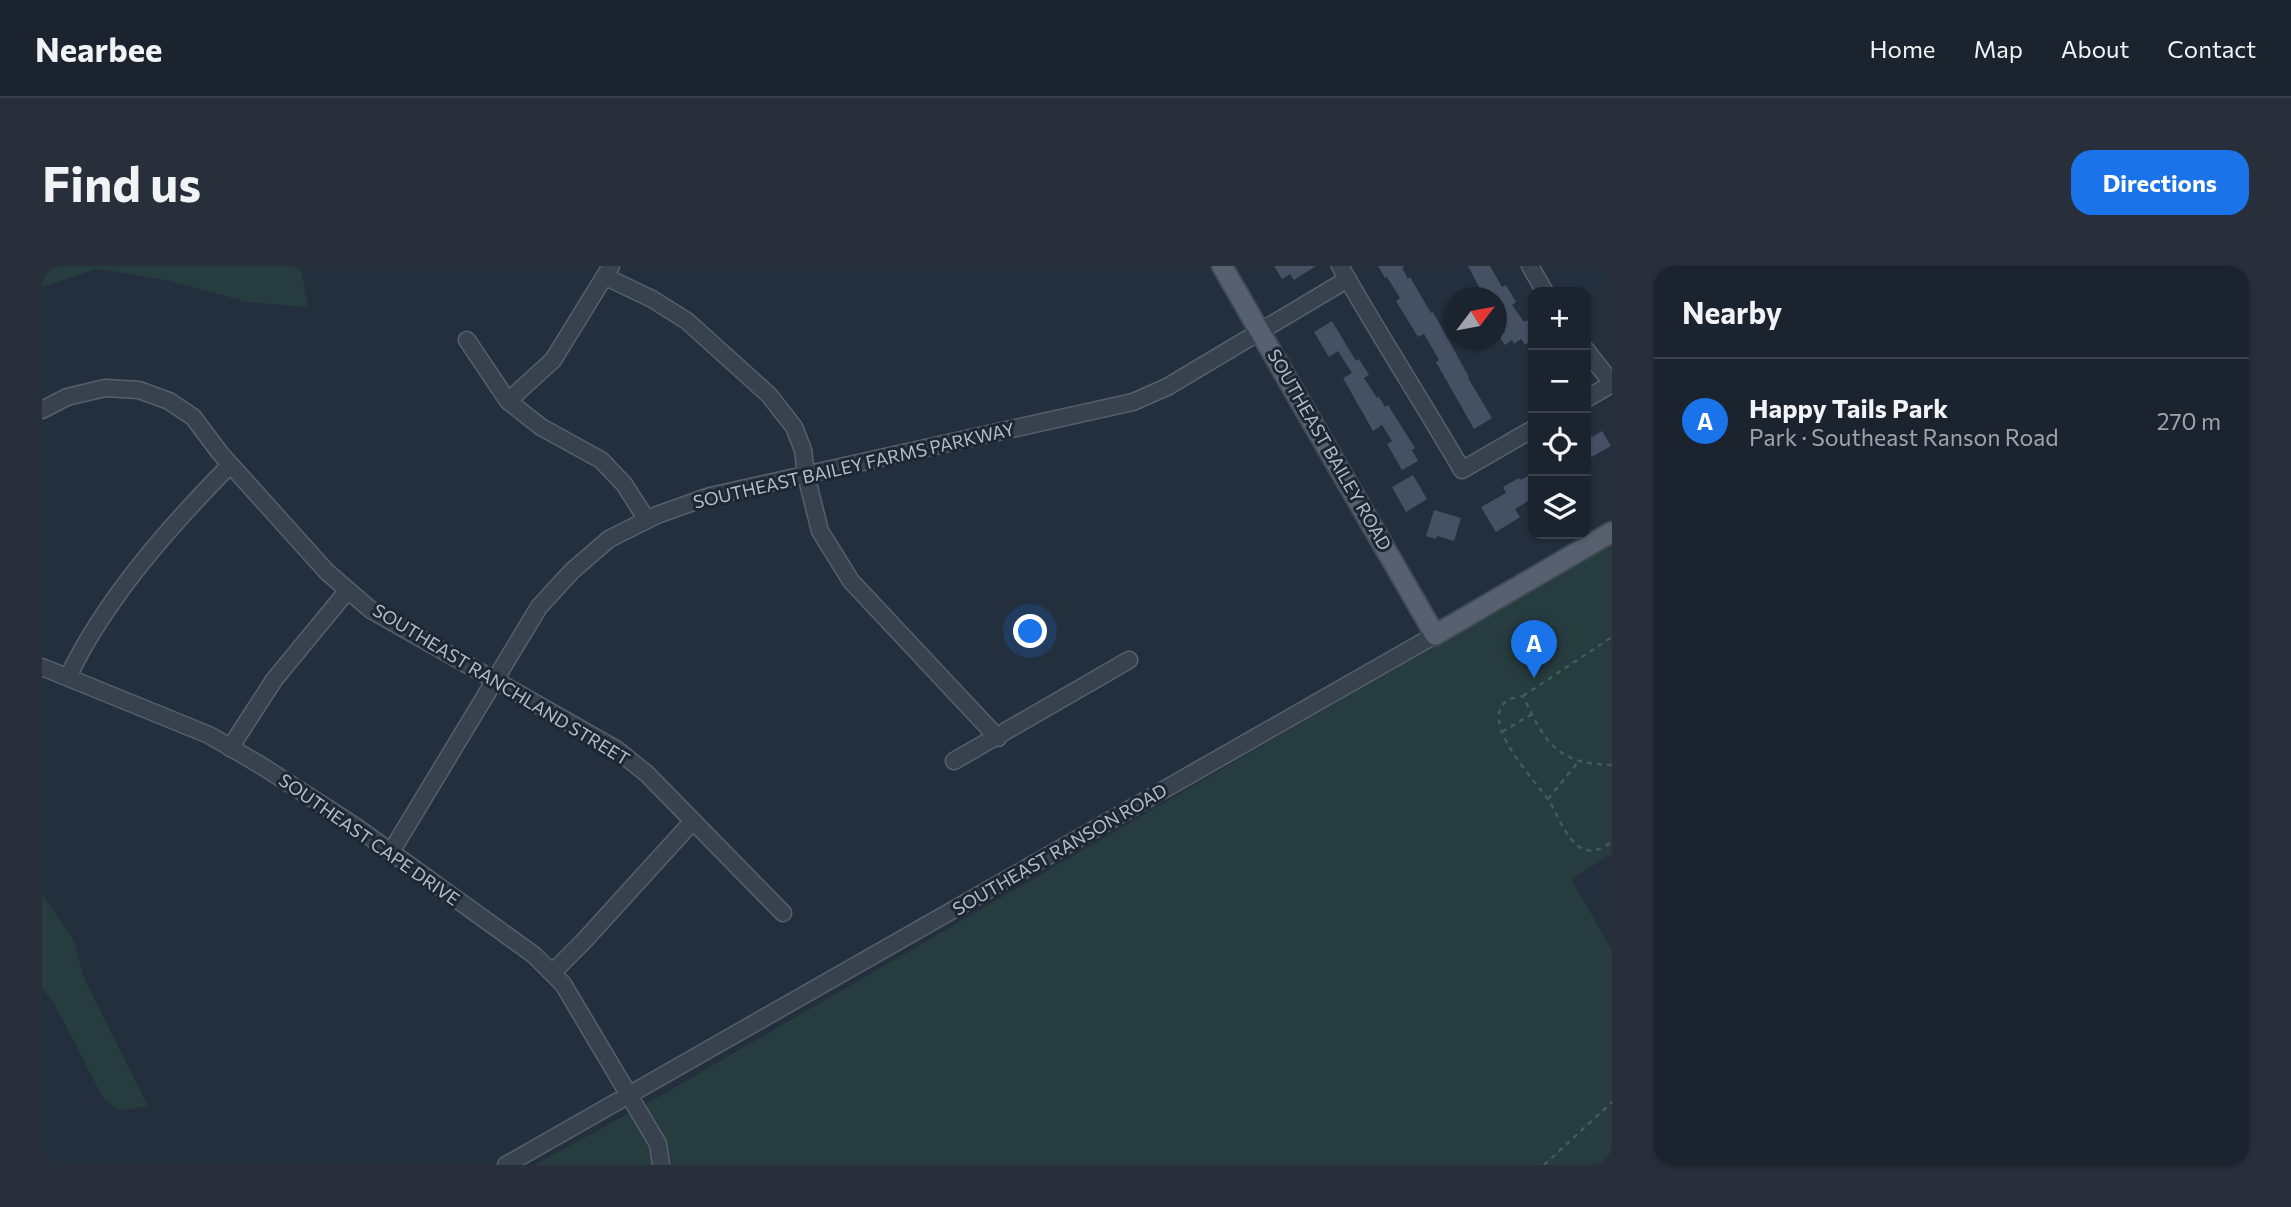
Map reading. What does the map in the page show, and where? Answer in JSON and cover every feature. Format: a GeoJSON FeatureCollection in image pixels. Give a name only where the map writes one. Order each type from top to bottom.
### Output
{"type":"FeatureCollection","features":[{"type":"Feature","properties":{"kind":"main road","name":"SOUTHEAST BAILEY ROAD"},"geometry":{"type":"LineString","coordinates":[[1222,266],[1435,635]]}},
{"type":"Feature","properties":{"kind":"main road","name":"SOUTHEAST RANSON ROAD"},"geometry":{"type":"LineString","coordinates":[[1435,635],[1612,532]]}},
{"type":"Feature","properties":{"kind":"street"},"geometry":{"type":"LineString","coordinates":[[1530,266],[1542,287]]}},
{"type":"Feature","properties":{"kind":"street"},"geometry":{"type":"LineString","coordinates":[[508,401],[553,360],[608,272],[687,321],[769,395],[794,426],[803,450],[806,475],[820,531],[851,581],[998,737]]}},
{"type":"Feature","properties":{"kind":"street","name":"SOUTHEAST BAILEY FARMS PARKWAY"},"geometry":{"type":"LineString","coordinates":[[391,852],[539,607],[572,571],[609,539],[647,520],[710,496],[1133,402],[1167,387],[1260,332],[1344,273]]}},
{"type":"Feature","properties":{"kind":"street"},"geometry":{"type":"LineString","coordinates":[[1344,273],[1462,470],[1528,432]]}},
{"type":"Feature","properties":{"kind":"street"},"geometry":{"type":"LineString","coordinates":[[467,340],[508,401],[541,427],[601,460],[624,484],[647,520]]}},
{"type":"Feature","properties":{"kind":"street"},"geometry":{"type":"LineString","coordinates":[[1591,357],[1612,384],[1591,396]]}},
{"type":"Feature","properties":{"kind":"street","name":"SOUTHEAST RANCHLAND STREET"},"geometry":{"type":"LineString","coordinates":[[42,410],[67,397],[105,388],[139,390],[169,401],[193,417],[230,465],[327,572],[371,610],[616,749],[647,774],[783,913]]}},
{"type":"Feature","properties":{"kind":"street"},"geometry":{"type":"LineString","coordinates":[[68,677],[82,648],[124,587],[187,509],[230,465]]}},
{"type":"Feature","properties":{"kind":"street"},"geometry":{"type":"LineString","coordinates":[[230,748],[274,680],[348,590]]}},
{"type":"Feature","properties":{"kind":"street","name":"SOUTHEAST RANSON ROAD"},"geometry":{"type":"LineString","coordinates":[[506,1165],[1435,635]]}},
{"type":"Feature","properties":{"kind":"street"},"geometry":{"type":"LineString","coordinates":[[954,761],[1129,660]]}},
{"type":"Feature","properties":{"kind":"street","name":"SOUTHEAST CAPE DRIVE"},"geometry":{"type":"LineString","coordinates":[[42,667],[209,736],[230,748],[297,788],[391,852],[534,955],[563,984],[658,1144],[661,1165]]}},
{"type":"Feature","properties":{"kind":"street"},"geometry":{"type":"LineString","coordinates":[[552,973],[693,821]]}},
{"type":"Feature","properties":{"kind":"path"},"geometry":{"type":"LineString","coordinates":[[1612,637],[1523,695],[1507,701],[1501,709],[1499,725],[1505,742],[1548,799],[1561,826],[1579,847],[1591,851],[1612,841]]}},
{"type":"Feature","properties":{"kind":"path"},"geometry":{"type":"LineString","coordinates":[[1523,695],[1544,736],[1562,754],[1579,761],[1612,765]]}},
{"type":"Feature","properties":{"kind":"path"},"geometry":{"type":"LineString","coordinates":[[1502,733],[1532,714]]}},
{"type":"Feature","properties":{"kind":"path"},"geometry":{"type":"LineString","coordinates":[[1548,799],[1579,761]]}},
{"type":"Feature","properties":{"kind":"path"},"geometry":{"type":"LineString","coordinates":[[1544,1165],[1612,1102]]}},
{"type":"Feature","properties":{"kind":"green space"},"geometry":{"type":"Polygon","coordinates":[[[42,266],[294,266],[301,269],[308,307],[248,302],[166,280],[97,269],[42,287],[42,266]]]}},
{"type":"Feature","properties":{"kind":"green space"},"geometry":{"type":"Polygon","coordinates":[[[1612,542],[1612,854],[1571,879],[1612,950],[1612,1165],[535,1165],[667,1092],[1612,542]]]}},
{"type":"Feature","properties":{"kind":"green space"},"geometry":{"type":"Polygon","coordinates":[[[42,895],[73,938],[84,978],[148,1106],[119,1111],[102,1096],[55,1005],[42,988],[42,895]]]}},
{"type":"Feature","properties":{"kind":"building"},"geometry":{"type":"Polygon","coordinates":[[[1274,266],[1316,266],[1294,280],[1290,274],[1282,279],[1274,266]]]}},
{"type":"Feature","properties":{"kind":"building"},"geometry":{"type":"Polygon","coordinates":[[[1378,266],[1405,266],[1402,268],[1408,279],[1410,277],[1444,332],[1444,350],[1454,350],[1492,418],[1474,429],[1436,362],[1439,360],[1424,334],[1418,337],[1396,301],[1400,298],[1387,277],[1385,278],[1378,266]]]}},
{"type":"Feature","properties":{"kind":"building"},"geometry":{"type":"Polygon","coordinates":[[[1468,266],[1490,266],[1502,287],[1479,287],[1468,266]]]}},
{"type":"Feature","properties":{"kind":"building"},"geometry":{"type":"Polygon","coordinates":[[[1506,285],[1516,302],[1512,305],[1524,322],[1528,322],[1528,343],[1525,345],[1521,339],[1514,344],[1512,340],[1507,344],[1507,287],[1502,287],[1506,285]]]}},
{"type":"Feature","properties":{"kind":"building"},"geometry":{"type":"Polygon","coordinates":[[[1332,321],[1356,361],[1359,359],[1369,375],[1364,378],[1377,398],[1379,397],[1385,407],[1388,405],[1415,448],[1412,450],[1418,461],[1402,470],[1387,444],[1392,441],[1382,425],[1373,431],[1343,378],[1352,373],[1338,351],[1329,357],[1314,332],[1332,321]]]}},
{"type":"Feature","properties":{"kind":"building"},"geometry":{"type":"Polygon","coordinates":[[[1602,431],[1611,446],[1591,457],[1591,435],[1592,437],[1602,431]]]}},
{"type":"Feature","properties":{"kind":"building"},"geometry":{"type":"Polygon","coordinates":[[[1413,475],[1427,499],[1406,512],[1392,487],[1413,475]]]}},
{"type":"Feature","properties":{"kind":"building"},"geometry":{"type":"Polygon","coordinates":[[[1528,476],[1528,501],[1515,509],[1520,517],[1496,532],[1481,507],[1506,493],[1503,487],[1519,478],[1521,480],[1528,476]]]}},
{"type":"Feature","properties":{"kind":"building"},"geometry":{"type":"Polygon","coordinates":[[[1434,510],[1461,518],[1454,541],[1426,536],[1434,510]]]}},
{"type":"Feature","properties":{"kind":"place","name":"Happy Tails Park"},"geometry":{"type":"Point","coordinates":[1534,678]}}]}
